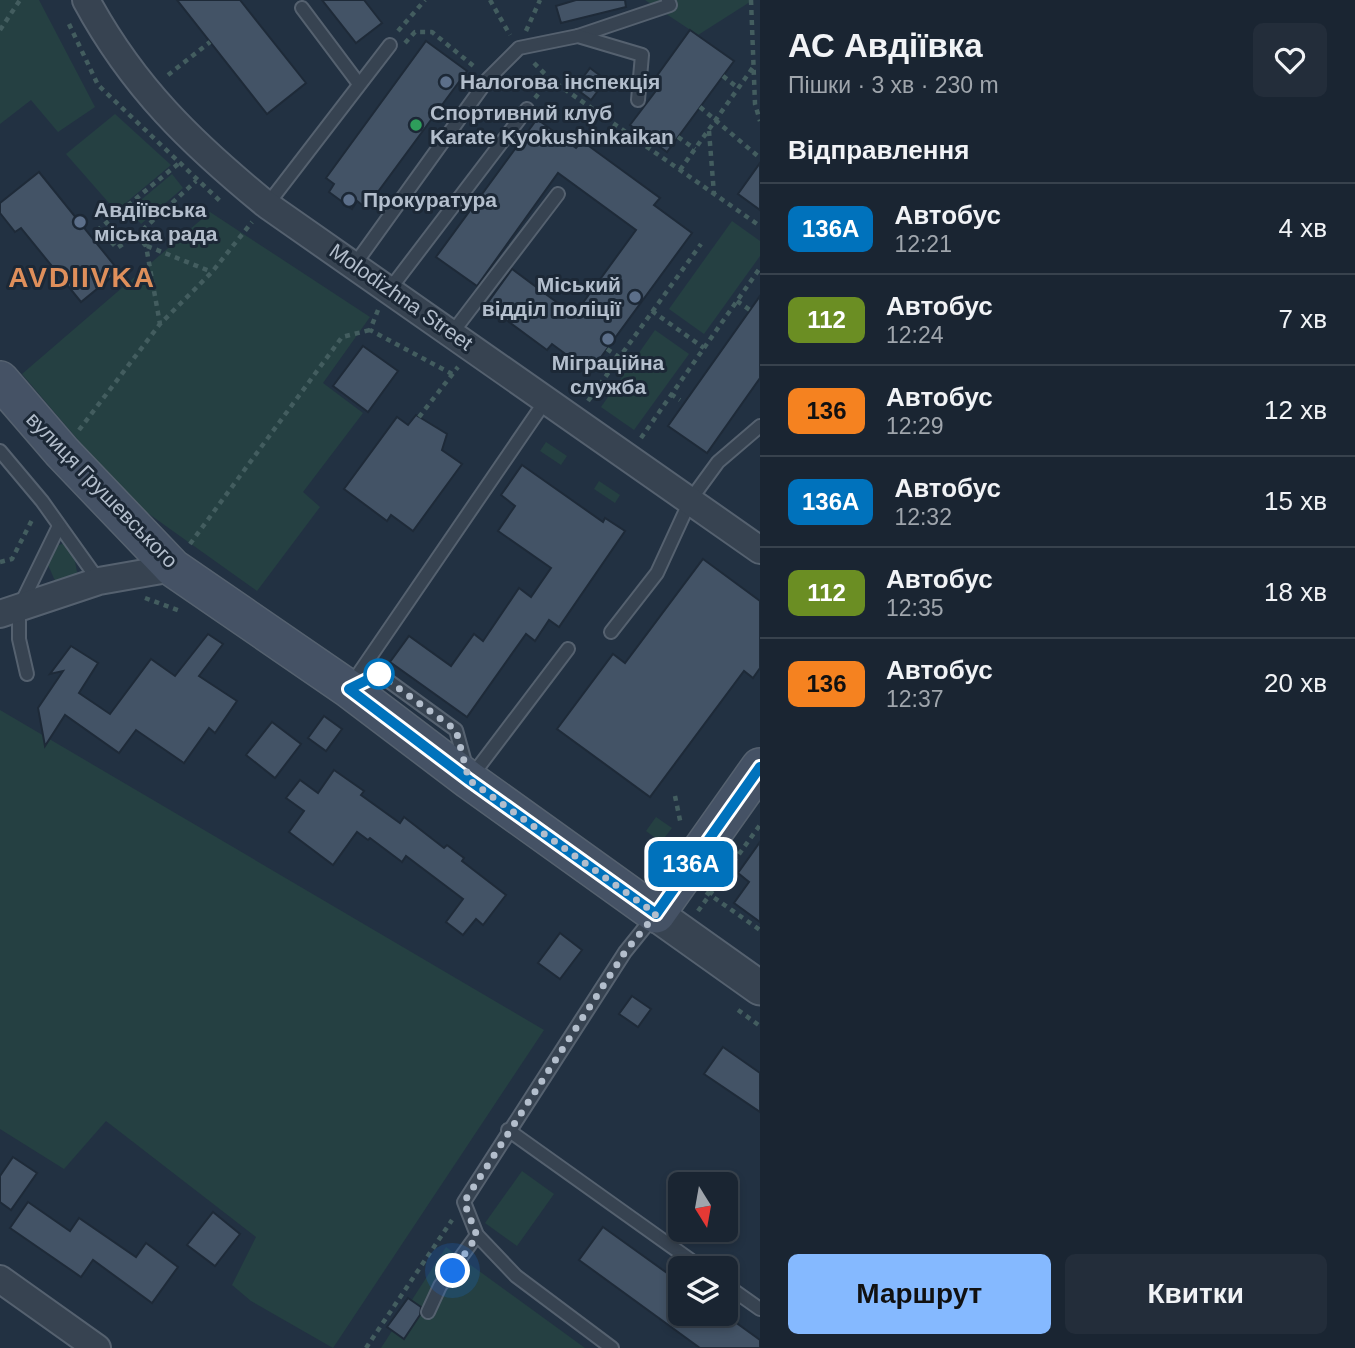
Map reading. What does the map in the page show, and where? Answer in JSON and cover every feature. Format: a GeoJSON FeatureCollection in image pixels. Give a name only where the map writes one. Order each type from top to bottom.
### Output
{"type":"FeatureCollection","features":[{"type":"Feature","properties":{"kind":"main road","name":"вулиця Грушевського"},"geometry":{"type":"LineString","coordinates":[[0,380],[62,452],[173,568],[349,689],[469,780],[669,923]]}},
{"type":"Feature","properties":{"kind":"main road"},"geometry":{"type":"LineString","coordinates":[[669,923],[760,767]]}},
{"type":"Feature","properties":{"kind":"street","name":"Molodizhna Street"},"geometry":{"type":"LineString","coordinates":[[86,0],[110,44],[137,81],[205,155],[267,205],[691,499],[760,550]]}},
{"type":"Feature","properties":{"kind":"street"},"geometry":{"type":"LineString","coordinates":[[10,611],[99,581],[173,568]]}},
{"type":"Feature","properties":{"kind":"street"},"geometry":{"type":"LineString","coordinates":[[669,923],[760,988]]}},
{"type":"Feature","properties":{"kind":"street"},"geometry":{"type":"LineString","coordinates":[[0,1279],[97,1348]]}},
{"type":"Feature","properties":{"kind":"lane"},"geometry":{"type":"LineString","coordinates":[[355,264],[488,79],[519,48],[578,36],[670,5],[668,0]]}},
{"type":"Feature","properties":{"kind":"lane"},"geometry":{"type":"LineString","coordinates":[[302,8],[359,84]]}},
{"type":"Feature","properties":{"kind":"lane"},"geometry":{"type":"LineString","coordinates":[[578,36],[642,55],[638,100]]}},
{"type":"Feature","properties":{"kind":"lane"},"geometry":{"type":"LineString","coordinates":[[267,205],[390,45]]}},
{"type":"Feature","properties":{"kind":"lane"},"geometry":{"type":"LineString","coordinates":[[390,289],[527,109]]}},
{"type":"Feature","properties":{"kind":"lane"},"geometry":{"type":"LineString","coordinates":[[462,340],[558,194]]}},
{"type":"Feature","properties":{"kind":"lane"},"geometry":{"type":"LineString","coordinates":[[349,689],[547,400]]}},
{"type":"Feature","properties":{"kind":"lane"},"geometry":{"type":"LineString","coordinates":[[611,632],[657,572],[691,499],[718,462],[760,426]]}},
{"type":"Feature","properties":{"kind":"lane"},"geometry":{"type":"LineString","coordinates":[[0,451],[42,501],[99,581]]}},
{"type":"Feature","properties":{"kind":"lane"},"geometry":{"type":"LineString","coordinates":[[27,674],[10,611],[58,526]]}},
{"type":"Feature","properties":{"kind":"lane"},"geometry":{"type":"LineString","coordinates":[[469,780],[568,649]]}},
{"type":"Feature","properties":{"kind":"lane"},"geometry":{"type":"LineString","coordinates":[[612,1348],[516,1276],[477,1236],[464,1202],[625,952],[669,923]]}},
{"type":"Feature","properties":{"kind":"lane"},"geometry":{"type":"LineString","coordinates":[[508,1130],[685,1256]]}},
{"type":"Feature","properties":{"kind":"lane"},"geometry":{"type":"LineString","coordinates":[[428,1312],[440,1286],[477,1236]]}},
{"type":"Feature","properties":{"kind":"lane"},"geometry":{"type":"LineString","coordinates":[[738,1293],[760,1309]]}},
{"type":"Feature","properties":{"kind":"path"},"geometry":{"type":"LineString","coordinates":[[0,30],[20,0]]}},
{"type":"Feature","properties":{"kind":"path"},"geometry":{"type":"LineString","coordinates":[[425,0],[392,38],[390,45],[404,45],[415,32],[432,32],[488,79]]}},
{"type":"Feature","properties":{"kind":"path"},"geometry":{"type":"LineString","coordinates":[[490,0],[519,48],[550,79],[760,226]]}},
{"type":"Feature","properties":{"kind":"path"},"geometry":{"type":"LineString","coordinates":[[519,48],[540,0]]}},
{"type":"Feature","properties":{"kind":"path"},"geometry":{"type":"LineString","coordinates":[[751,0],[755,104],[760,121]]}},
{"type":"Feature","properties":{"kind":"path"},"geometry":{"type":"LineString","coordinates":[[168,75],[210,42]]}},
{"type":"Feature","properties":{"kind":"path"},"geometry":{"type":"LineString","coordinates":[[680,170],[754,66]]}},
{"type":"Feature","properties":{"kind":"path"},"geometry":{"type":"LineString","coordinates":[[723,76],[738,88]]}},
{"type":"Feature","properties":{"kind":"path"},"geometry":{"type":"LineString","coordinates":[[700,107],[760,158]]}},
{"type":"Feature","properties":{"kind":"path"},"geometry":{"type":"LineString","coordinates":[[709,130],[714,194]]}},
{"type":"Feature","properties":{"kind":"path"},"geometry":{"type":"LineString","coordinates":[[678,137],[695,149]]}},
{"type":"Feature","properties":{"kind":"path"},"geometry":{"type":"LineString","coordinates":[[178,164],[99,229],[117,248],[137,235],[196,181]]}},
{"type":"Feature","properties":{"kind":"path"},"geometry":{"type":"LineString","coordinates":[[62,452],[160,324],[212,272],[267,205]]}},
{"type":"Feature","properties":{"kind":"path"},"geometry":{"type":"LineString","coordinates":[[137,235],[146,246],[160,324]]}},
{"type":"Feature","properties":{"kind":"path"},"geometry":{"type":"LineString","coordinates":[[588,402],[701,244]]}},
{"type":"Feature","properties":{"kind":"path"},"geometry":{"type":"LineString","coordinates":[[146,246],[212,272]]}},
{"type":"Feature","properties":{"kind":"path"},"geometry":{"type":"LineString","coordinates":[[640,438],[760,268]]}},
{"type":"Feature","properties":{"kind":"path"},"geometry":{"type":"LineString","coordinates":[[370,330],[390,289]]}},
{"type":"Feature","properties":{"kind":"path"},"geometry":{"type":"LineString","coordinates":[[737,301],[750,310]]}},
{"type":"Feature","properties":{"kind":"path"},"geometry":{"type":"LineString","coordinates":[[652,311],[704,348]]}},
{"type":"Feature","properties":{"kind":"path"},"geometry":{"type":"LineString","coordinates":[[173,568],[342,337],[370,330],[452,374]]}},
{"type":"Feature","properties":{"kind":"path"},"geometry":{"type":"LineString","coordinates":[[419,417],[452,374],[462,340]]}},
{"type":"Feature","properties":{"kind":"path"},"geometry":{"type":"LineString","coordinates":[[607,348],[619,357]]}},
{"type":"Feature","properties":{"kind":"path"},"geometry":{"type":"LineString","coordinates":[[671,394],[680,400]]}},
{"type":"Feature","properties":{"kind":"path"},"geometry":{"type":"LineString","coordinates":[[0,562],[12,559],[42,501]]}},
{"type":"Feature","properties":{"kind":"path"},"geometry":{"type":"LineString","coordinates":[[669,923],[760,825]]}},
{"type":"Feature","properties":{"kind":"path"},"geometry":{"type":"LineString","coordinates":[[366,1348],[464,1202]]}},
{"type":"Feature","properties":{"kind":"green space"},"geometry":{"type":"Polygon","coordinates":[[[0,0],[39,0],[95,107],[58,132],[31,100],[0,124],[0,0]]]}},
{"type":"Feature","properties":{"kind":"green space"},"geometry":{"type":"Polygon","coordinates":[[[645,0],[753,0],[698,35],[645,0]]]}},
{"type":"Feature","properties":{"kind":"green space"},"geometry":{"type":"Polygon","coordinates":[[[115,114],[171,165],[116,211],[66,154],[115,114]]]}},
{"type":"Feature","properties":{"kind":"green space"},"geometry":{"type":"Polygon","coordinates":[[[172,174],[183,188],[141,224],[129,210],[172,174]]]}},
{"type":"Feature","properties":{"kind":"green space"},"geometry":{"type":"Polygon","coordinates":[[[210,212],[370,317],[323,383],[363,413],[303,492],[320,507],[257,591],[128,499],[22,374],[210,212]]]}},
{"type":"Feature","properties":{"kind":"green space"},"geometry":{"type":"Polygon","coordinates":[[[732,221],[760,241],[760,256],[704,334],[669,309],[732,221]]]}},
{"type":"Feature","properties":{"kind":"green space"},"geometry":{"type":"Polygon","coordinates":[[[655,330],[689,354],[634,430],[601,407],[655,330]]]}},
{"type":"Feature","properties":{"kind":"green space"},"geometry":{"type":"Polygon","coordinates":[[[546,442],[567,456],[561,465],[540,451],[546,442]]]}},
{"type":"Feature","properties":{"kind":"green space"},"geometry":{"type":"Polygon","coordinates":[[[599,481],[620,495],[615,503],[594,489],[599,481]]]}},
{"type":"Feature","properties":{"kind":"green space"},"geometry":{"type":"Polygon","coordinates":[[[65,543],[73,551],[77,572],[74,577],[56,583],[48,565],[56,546],[65,543]]]}},
{"type":"Feature","properties":{"kind":"green space"},"geometry":{"type":"Polygon","coordinates":[[[0,710],[544,1030],[333,1348],[251,1301],[232,1285],[256,1237],[106,1121],[64,1169],[0,1129],[0,710]]]}},
{"type":"Feature","properties":{"kind":"green space"},"geometry":{"type":"Polygon","coordinates":[[[656,817],[672,828],[661,842],[646,831],[656,817]]]}},
{"type":"Feature","properties":{"kind":"green space"},"geometry":{"type":"Polygon","coordinates":[[[522,1171],[554,1194],[517,1246],[485,1223],[522,1171]]]}},
{"type":"Feature","properties":{"kind":"green space"},"geometry":{"type":"Polygon","coordinates":[[[446,1247],[585,1348],[381,1348],[446,1247]]]}},
{"type":"Feature","properties":{"kind":"building"},"geometry":{"type":"Polygon","coordinates":[[[177,0],[240,0],[306,83],[267,114],[177,0]]]}},
{"type":"Feature","properties":{"kind":"building"},"geometry":{"type":"Polygon","coordinates":[[[322,0],[364,0],[382,23],[356,43],[322,0]]]}},
{"type":"Feature","properties":{"kind":"building"},"geometry":{"type":"Polygon","coordinates":[[[576,0],[625,0],[626,7],[561,23],[556,6],[576,0]]]}},
{"type":"Feature","properties":{"kind":"building"},"geometry":{"type":"Polygon","coordinates":[[[690,30],[734,61],[667,152],[630,125],[658,88],[651,84],[690,30]]]}},
{"type":"Feature","properties":{"kind":"building"},"geometry":{"type":"Polygon","coordinates":[[[426,41],[467,71],[366,208],[357,201],[352,209],[329,192],[334,184],[326,178],[426,41]]]}},
{"type":"Feature","properties":{"kind":"building"},"geometry":{"type":"Polygon","coordinates":[[[590,68],[606,80],[591,100],[575,88],[590,68]]]}},
{"type":"Feature","properties":{"kind":"building"},"geometry":{"type":"Polygon","coordinates":[[[537,119],[576,148],[582,141],[660,198],[654,205],[692,233],[590,372],[552,344],[547,350],[486,305],[512,269],[574,315],[636,230],[558,173],[477,286],[436,257],[537,119]]]}},
{"type":"Feature","properties":{"kind":"building"},"geometry":{"type":"Polygon","coordinates":[[[760,163],[760,210],[738,194],[760,163]]]}},
{"type":"Feature","properties":{"kind":"building"},"geometry":{"type":"Polygon","coordinates":[[[39,172],[119,271],[81,302],[21,228],[15,232],[0,213],[0,203],[39,172]]]}},
{"type":"Feature","properties":{"kind":"building"},"geometry":{"type":"Polygon","coordinates":[[[760,296],[760,378],[707,453],[668,426],[760,296]]]}},
{"type":"Feature","properties":{"kind":"building"},"geometry":{"type":"Polygon","coordinates":[[[363,346],[398,371],[368,412],[333,386],[363,346]]]}},
{"type":"Feature","properties":{"kind":"building"},"geometry":{"type":"Polygon","coordinates":[[[416,415],[447,434],[442,450],[462,464],[413,531],[391,515],[387,521],[344,489],[397,417],[408,425],[416,415]]]}},
{"type":"Feature","properties":{"kind":"building"},"geometry":{"type":"Polygon","coordinates":[[[522,465],[603,522],[605,518],[625,531],[559,627],[549,620],[535,641],[526,634],[467,717],[390,662],[409,636],[451,666],[474,634],[483,641],[519,588],[531,597],[551,568],[498,531],[515,506],[501,495],[522,465]]]}},
{"type":"Feature","properties":{"kind":"building"},"geometry":{"type":"Polygon","coordinates":[[[703,559],[760,601],[760,668],[753,678],[744,671],[650,797],[557,729],[613,654],[625,663],[703,559]]]}},
{"type":"Feature","properties":{"kind":"building"},"geometry":{"type":"Polygon","coordinates":[[[208,634],[223,644],[199,676],[237,701],[215,733],[209,728],[184,763],[136,730],[119,753],[65,715],[45,746],[38,708],[63,671],[50,674],[71,646],[98,663],[79,693],[110,714],[151,659],[175,676],[208,634]]]}},
{"type":"Feature","properties":{"kind":"building"},"geometry":{"type":"Polygon","coordinates":[[[324,716],[342,729],[326,751],[308,738],[324,716]]]}},
{"type":"Feature","properties":{"kind":"building"},"geometry":{"type":"Polygon","coordinates":[[[272,722],[301,744],[275,778],[246,755],[272,722]]]}},
{"type":"Feature","properties":{"kind":"building"},"geometry":{"type":"Polygon","coordinates":[[[334,770],[364,791],[361,795],[400,823],[404,817],[444,848],[447,845],[464,858],[462,861],[506,895],[483,925],[476,919],[463,935],[446,922],[463,899],[406,856],[402,862],[370,838],[368,840],[357,832],[333,865],[289,832],[304,811],[286,798],[300,780],[318,793],[334,770]]]}},
{"type":"Feature","properties":{"kind":"building"},"geometry":{"type":"Polygon","coordinates":[[[760,842],[760,922],[734,903],[749,882],[738,873],[760,842]]]}},
{"type":"Feature","properties":{"kind":"building"},"geometry":{"type":"Polygon","coordinates":[[[560,933],[582,950],[560,979],[538,963],[560,933]]]}},
{"type":"Feature","properties":{"kind":"building"},"geometry":{"type":"Polygon","coordinates":[[[632,996],[651,1009],[638,1027],[619,1014],[632,996]]]}},
{"type":"Feature","properties":{"kind":"building"},"geometry":{"type":"Polygon","coordinates":[[[723,1047],[760,1073],[760,1112],[704,1074],[723,1047]]]}},
{"type":"Feature","properties":{"kind":"building"},"geometry":{"type":"Polygon","coordinates":[[[13,1157],[37,1173],[11,1210],[0,1202],[0,1176],[13,1157]]]}},
{"type":"Feature","properties":{"kind":"building"},"geometry":{"type":"Polygon","coordinates":[[[28,1202],[70,1231],[79,1218],[136,1257],[146,1243],[178,1267],[152,1303],[93,1260],[81,1277],[10,1228],[28,1202]]]}},
{"type":"Feature","properties":{"kind":"building"},"geometry":{"type":"Polygon","coordinates":[[[213,1212],[240,1234],[215,1266],[187,1245],[213,1212]]]}},
{"type":"Feature","properties":{"kind":"building"},"geometry":{"type":"Polygon","coordinates":[[[603,1227],[668,1274],[668,1325],[579,1260],[603,1227]]]}},
{"type":"Feature","properties":{"kind":"building"},"geometry":{"type":"Polygon","coordinates":[[[408,1298],[421,1307],[420,1315],[404,1339],[387,1327],[408,1298]]]}},
{"type":"Feature","properties":{"kind":"building"},"geometry":{"type":"Polygon","coordinates":[[[738,1324],[760,1340],[760,1348],[700,1348],[670,1326],[738,1324]]]}},
{"type":"Feature","properties":{"kind":"bus line","name":"136А"},"geometry":{"type":"LineString","coordinates":[[379,674],[349,689],[469,780],[656,914],[760,767]]}},
{"type":"Feature","properties":{"kind":"place","name":"Налогова інспекція"},"geometry":{"type":"Point","coordinates":[446,82]}},
{"type":"Feature","properties":{"kind":"place","name":"Спортивний клуб Karate Kyokushinkaikan"},"geometry":{"type":"Point","coordinates":[416,125]}},
{"type":"Feature","properties":{"kind":"place","name":"Прокуратура"},"geometry":{"type":"Point","coordinates":[349,200]}},
{"type":"Feature","properties":{"kind":"place","name":"Авдіївська міська рада"},"geometry":{"type":"Point","coordinates":[80,222]}},
{"type":"Feature","properties":{"kind":"place","name":"Міський відділ поліції"},"geometry":{"type":"Point","coordinates":[635,297]}},
{"type":"Feature","properties":{"kind":"place","name":"Міграційна служба"},"geometry":{"type":"Point","coordinates":[608,339]}},
{"type":"Feature","properties":{"kind":"district","name":"AVDIIVKA"},"geometry":{"type":"Point","coordinates":[82,277]}},
{"type":"Feature","properties":{"kind":"route"},"geometry":{"type":"LineString","coordinates":[[379,674],[456,730],[469,780],[656,914],[625,952],[464,1202],[477,1236],[453,1271]]}}]}
